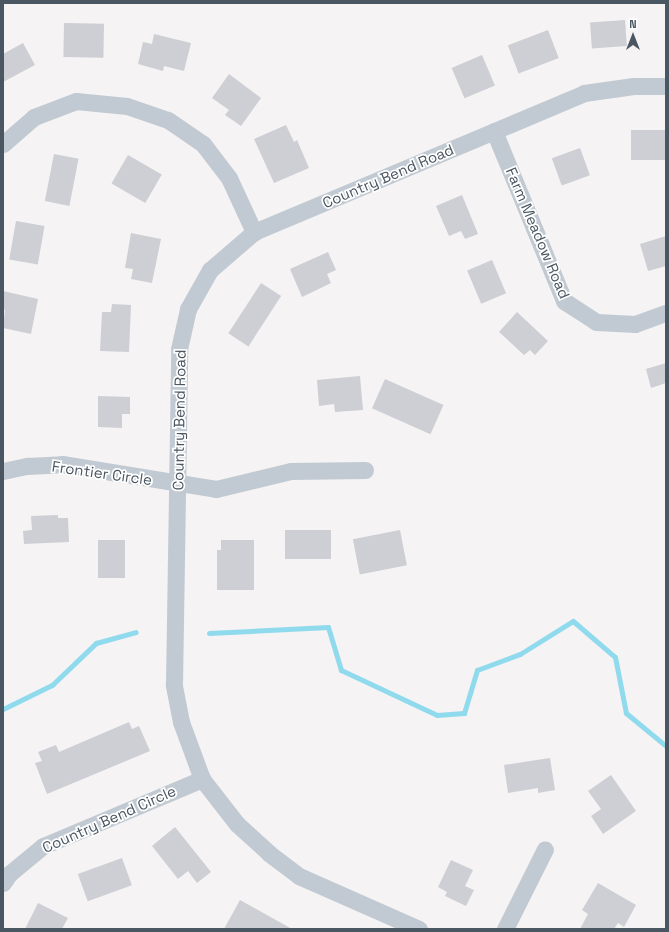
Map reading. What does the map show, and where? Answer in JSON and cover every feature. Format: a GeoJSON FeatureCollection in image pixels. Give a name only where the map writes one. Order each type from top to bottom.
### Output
{"type":"FeatureCollection","features":[{"type":"Feature","properties":{"kind":"street","name":"Country Bend Road"},"geometry":{"type":"LineString","coordinates":[[419,929],[299,876],[269,853],[237,824],[202,779],[182,722],[174,685],[179,350],[188,309],[210,270],[254,232],[584,93],[634,86],[666,86]]}},
{"type":"Feature","properties":{"kind":"street"},"geometry":{"type":"LineString","coordinates":[[3,144],[34,117],[76,101],[127,106],[168,120],[203,144],[229,178],[254,232]]}},
{"type":"Feature","properties":{"kind":"street","name":"Farm Meadow Road"},"geometry":{"type":"LineString","coordinates":[[494,132],[564,301],[596,322],[635,324],[666,313]]}},
{"type":"Feature","properties":{"kind":"street","name":"Frontier Circle"},"geometry":{"type":"LineString","coordinates":[[3,471],[28,466],[62,464],[177,485],[216,489],[291,471],[365,470]]}},
{"type":"Feature","properties":{"kind":"street","name":"Country Bend Circle"},"geometry":{"type":"LineString","coordinates":[[3,883],[9,874],[43,846],[202,779]]}},
{"type":"Feature","properties":{"kind":"street"},"geometry":{"type":"LineString","coordinates":[[504,929],[544,849]]}},
{"type":"Feature","properties":{"kind":"building"},"geometry":{"type":"Polygon","coordinates":[[[625,20],[627,46],[592,48],[590,22],[625,20]]]}},
{"type":"Feature","properties":{"kind":"building"},"geometry":{"type":"Polygon","coordinates":[[[64,23],[104,24],[103,58],[63,57],[64,23]]]}},
{"type":"Feature","properties":{"kind":"building"},"geometry":{"type":"Polygon","coordinates":[[[548,30],[559,58],[519,73],[508,45],[548,30]]]}},
{"type":"Feature","properties":{"kind":"building"},"geometry":{"type":"Polygon","coordinates":[[[154,34],[191,43],[184,71],[164,66],[163,71],[138,64],[143,42],[152,44],[154,34]]]}},
{"type":"Feature","properties":{"kind":"building"},"geometry":{"type":"Polygon","coordinates":[[[23,43],[35,65],[3,82],[3,54],[23,43]]]}},
{"type":"Feature","properties":{"kind":"building"},"geometry":{"type":"Polygon","coordinates":[[[482,55],[495,85],[465,98],[452,68],[482,55]]]}},
{"type":"Feature","properties":{"kind":"building"},"geometry":{"type":"Polygon","coordinates":[[[229,74],[261,98],[241,126],[225,115],[229,110],[212,98],[229,74]]]}},
{"type":"Feature","properties":{"kind":"building"},"geometry":{"type":"Polygon","coordinates":[[[286,125],[294,142],[297,140],[309,168],[274,183],[254,139],[286,125]]]}},
{"type":"Feature","properties":{"kind":"building"},"geometry":{"type":"Polygon","coordinates":[[[631,130],[666,130],[666,160],[631,160],[631,130]]]}},
{"type":"Feature","properties":{"kind":"building"},"geometry":{"type":"Polygon","coordinates":[[[580,148],[590,175],[562,186],[552,158],[580,148]]]}},
{"type":"Feature","properties":{"kind":"building"},"geometry":{"type":"Polygon","coordinates":[[[54,154],[79,159],[69,206],[45,201],[54,154]]]}},
{"type":"Feature","properties":{"kind":"building"},"geometry":{"type":"Polygon","coordinates":[[[128,155],[162,174],[145,203],[112,184],[128,155]]]}},
{"type":"Feature","properties":{"kind":"building"},"geometry":{"type":"Polygon","coordinates":[[[462,195],[478,234],[465,239],[461,231],[449,236],[436,206],[462,195]]]}},
{"type":"Feature","properties":{"kind":"building"},"geometry":{"type":"Polygon","coordinates":[[[16,221],[45,226],[38,264],[9,259],[16,221]]]}},
{"type":"Feature","properties":{"kind":"building"},"geometry":{"type":"Polygon","coordinates":[[[131,233],[161,239],[152,283],[131,279],[133,269],[125,268],[131,233]]]}},
{"type":"Feature","properties":{"kind":"building"},"geometry":{"type":"Polygon","coordinates":[[[666,236],[666,266],[648,271],[640,244],[666,236]]]}},
{"type":"Feature","properties":{"kind":"building"},"geometry":{"type":"Polygon","coordinates":[[[328,252],[336,270],[327,274],[331,283],[302,297],[290,269],[328,252]]]}},
{"type":"Feature","properties":{"kind":"building"},"geometry":{"type":"Polygon","coordinates":[[[492,260],[506,293],[481,304],[467,271],[492,260]]]}},
{"type":"Feature","properties":{"kind":"building"},"geometry":{"type":"Polygon","coordinates":[[[261,283],[281,296],[248,346],[228,333],[261,283]]]}},
{"type":"Feature","properties":{"kind":"building"},"geometry":{"type":"Polygon","coordinates":[[[3,291],[38,299],[31,334],[3,328],[5,310],[3,309],[3,291]]]}},
{"type":"Feature","properties":{"kind":"building"},"geometry":{"type":"Polygon","coordinates":[[[112,304],[131,305],[129,352],[100,351],[102,312],[111,312],[112,304]]]}},
{"type":"Feature","properties":{"kind":"building"},"geometry":{"type":"Polygon","coordinates":[[[517,312],[548,341],[535,355],[530,350],[524,355],[499,332],[517,312]]]}},
{"type":"Feature","properties":{"kind":"building"},"geometry":{"type":"Polygon","coordinates":[[[666,363],[666,383],[651,388],[646,369],[666,363]]]}},
{"type":"Feature","properties":{"kind":"building"},"geometry":{"type":"Polygon","coordinates":[[[360,376],[363,410],[335,412],[334,404],[319,406],[317,380],[360,376]]]}},
{"type":"Feature","properties":{"kind":"building"},"geometry":{"type":"Polygon","coordinates":[[[385,379],[443,405],[430,434],[372,408],[385,379]]]}},
{"type":"Feature","properties":{"kind":"building"},"geometry":{"type":"Polygon","coordinates":[[[98,396],[130,397],[130,414],[122,414],[122,428],[98,427],[98,396]]]}},
{"type":"Feature","properties":{"kind":"building"},"geometry":{"type":"Polygon","coordinates":[[[58,515],[58,518],[68,518],[69,542],[24,544],[23,531],[32,530],[31,516],[58,515]]]}},
{"type":"Feature","properties":{"kind":"building"},"geometry":{"type":"Polygon","coordinates":[[[285,530],[331,530],[331,559],[285,559],[285,530]]]}},
{"type":"Feature","properties":{"kind":"building"},"geometry":{"type":"Polygon","coordinates":[[[400,530],[407,565],[360,574],[353,539],[400,530]]]}},
{"type":"Feature","properties":{"kind":"building"},"geometry":{"type":"Polygon","coordinates":[[[98,540],[125,540],[125,578],[98,578],[98,540]]]}},
{"type":"Feature","properties":{"kind":"building"},"geometry":{"type":"Polygon","coordinates":[[[221,540],[254,540],[254,590],[217,590],[217,550],[221,550],[221,540]]]}},
{"type":"Feature","properties":{"kind":"building"},"geometry":{"type":"Polygon","coordinates":[[[129,722],[132,729],[139,726],[150,751],[47,794],[35,763],[42,761],[38,752],[56,745],[59,752],[129,722]]]}},
{"type":"Feature","properties":{"kind":"building"},"geometry":{"type":"Polygon","coordinates":[[[550,758],[555,790],[538,793],[538,788],[508,793],[504,765],[550,758]]]}},
{"type":"Feature","properties":{"kind":"building"},"geometry":{"type":"Polygon","coordinates":[[[611,775],[636,811],[603,834],[591,816],[601,809],[588,791],[611,775]]]}},
{"type":"Feature","properties":{"kind":"building"},"geometry":{"type":"Polygon","coordinates":[[[175,827],[211,872],[197,883],[188,871],[178,879],[152,846],[175,827]]]}},
{"type":"Feature","properties":{"kind":"building"},"geometry":{"type":"Polygon","coordinates":[[[122,858],[132,885],[88,901],[78,874],[122,858]]]}},
{"type":"Feature","properties":{"kind":"building"},"geometry":{"type":"Polygon","coordinates":[[[451,860],[473,870],[465,886],[474,890],[466,906],[445,896],[447,892],[438,887],[451,860]]]}},
{"type":"Feature","properties":{"kind":"building"},"geometry":{"type":"Polygon","coordinates":[[[598,883],[636,905],[624,927],[618,923],[614,929],[580,929],[588,914],[582,910],[598,883]]]}},
{"type":"Feature","properties":{"kind":"building"},"geometry":{"type":"Polygon","coordinates":[[[240,900],[292,929],[224,929],[240,900]]]}},
{"type":"Feature","properties":{"kind":"building"},"geometry":{"type":"Polygon","coordinates":[[[38,903],[68,918],[62,929],[25,929],[38,903]]]}},
{"type":"Feature","properties":{"kind":"waterway"},"geometry":{"type":"LineString","coordinates":[[209,633],[328,627],[341,670],[437,715],[464,713],[477,670],[520,654],[573,621],[615,657],[626,713],[666,746]]}},
{"type":"Feature","properties":{"kind":"waterway"},"geometry":{"type":"LineString","coordinates":[[3,709],[52,685],[96,643],[136,632]]}}]}
